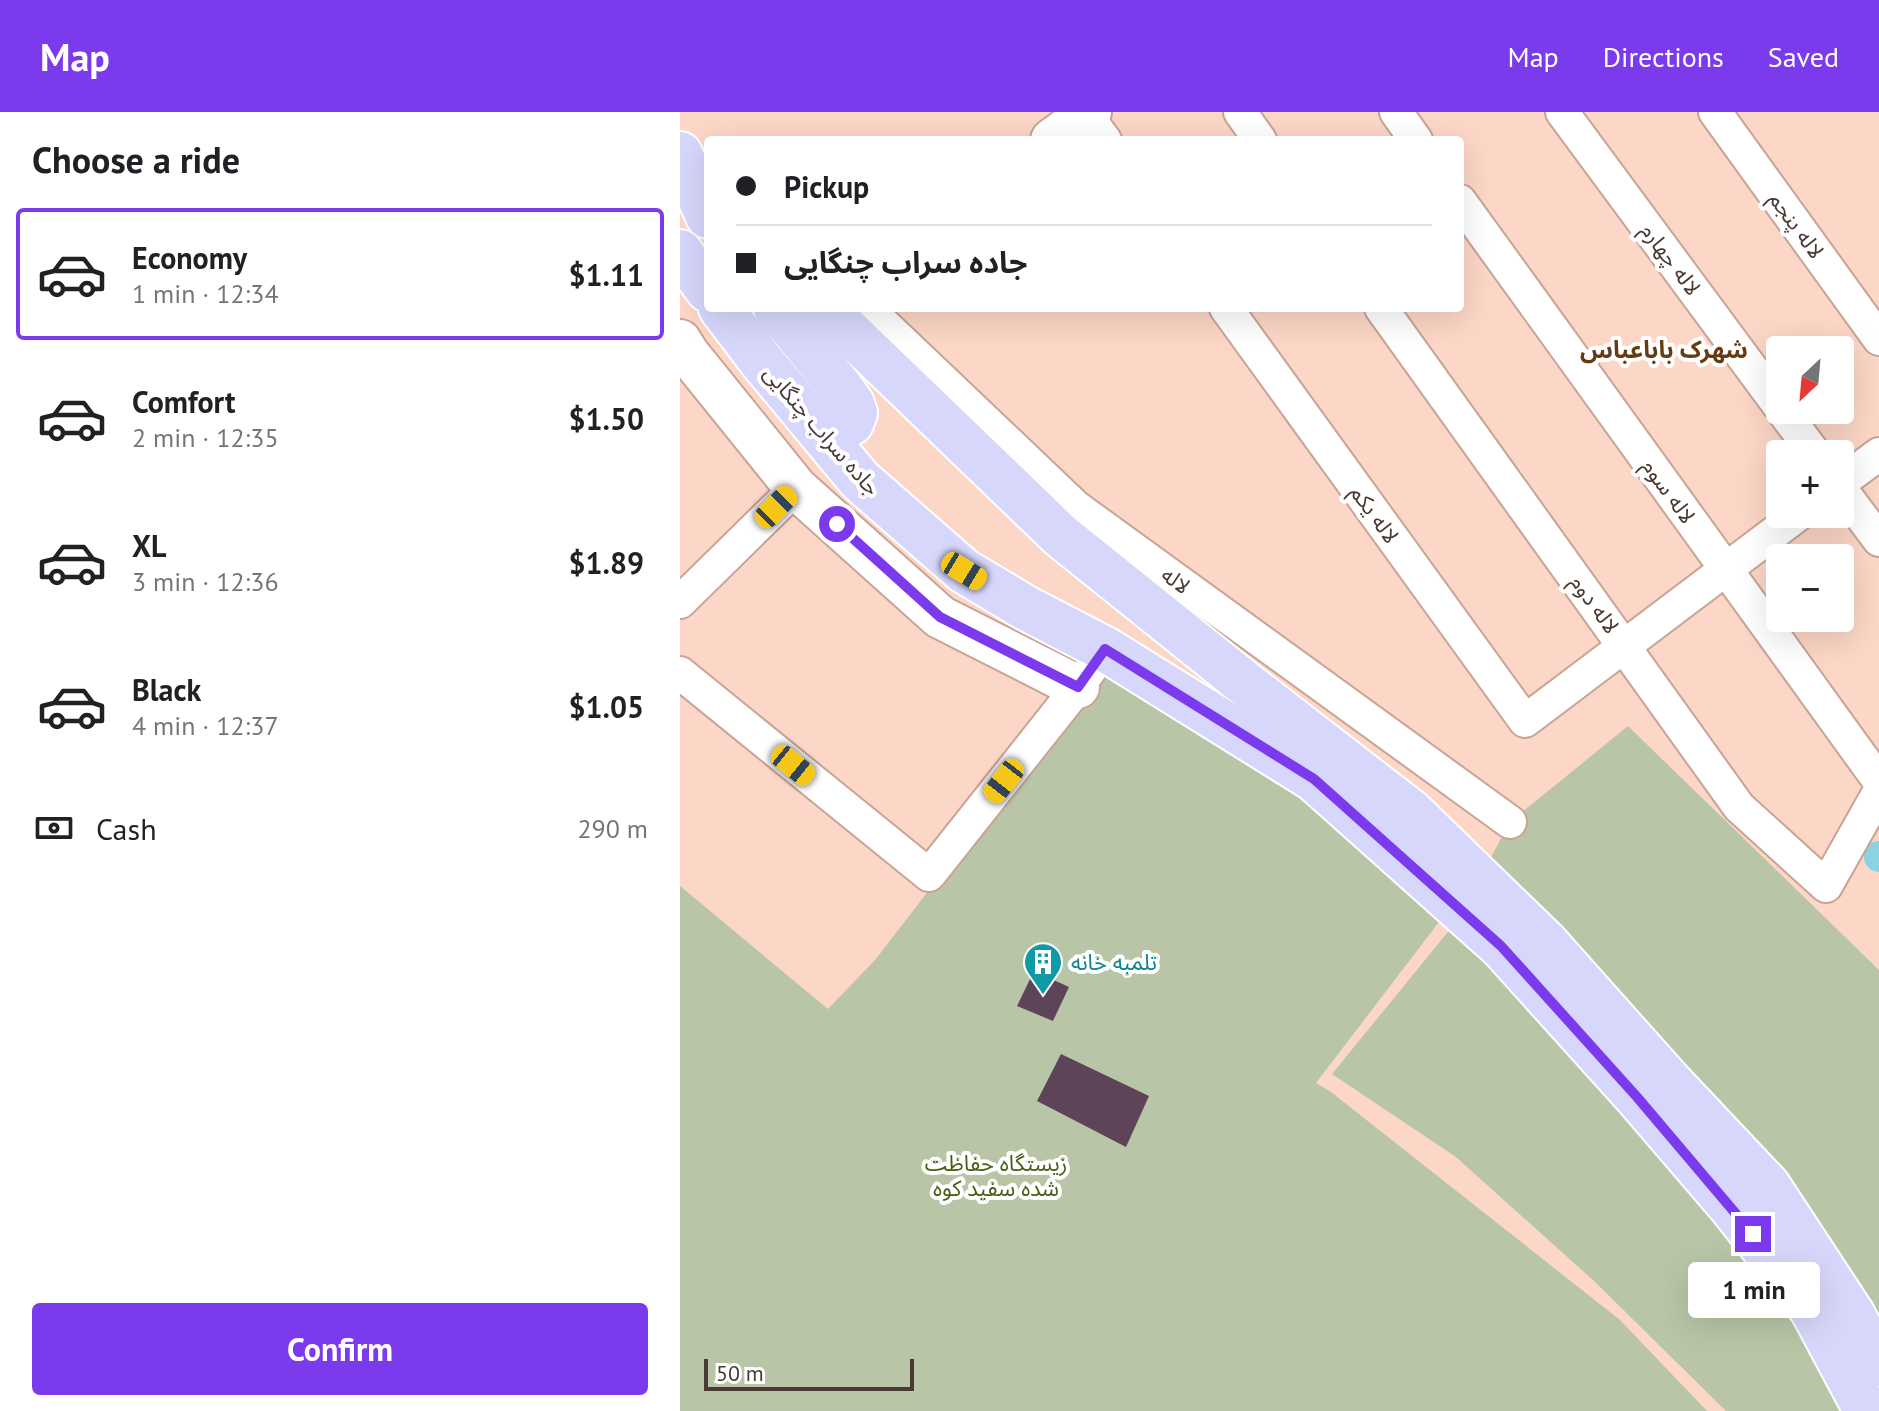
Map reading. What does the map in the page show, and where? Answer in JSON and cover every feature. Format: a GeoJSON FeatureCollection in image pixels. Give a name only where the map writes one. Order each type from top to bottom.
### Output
{"type":"FeatureCollection","features":[{"type":"Feature","properties":{"kind":"main road"},"geometry":{"type":"LineString","coordinates":[[680,137],[704,164]]}},
{"type":"Feature","properties":{"kind":"main road"},"geometry":{"type":"LineString","coordinates":[[680,154],[704,207]]}},
{"type":"Feature","properties":{"kind":"main road"},"geometry":{"type":"LineString","coordinates":[[680,252],[704,285]]}},
{"type":"Feature","properties":{"kind":"main road","name":"جاده سراب چنگایی"},"geometry":{"type":"LineString","coordinates":[[724,312],[860,480],[964,571],[1105,649],[1314,779],[1501,946],[1733,1209],[1812,1309],[1860,1399],[1870,1411]]}},
{"type":"Feature","properties":{"kind":"main road"},"geometry":{"type":"LineString","coordinates":[[779,312],[852,404],[855,413],[851,423],[824,437]]}},
{"type":"Feature","properties":{"kind":"main road"},"geometry":{"type":"LineString","coordinates":[[847,313],[1061,536],[1411,812],[1545,942],[1768,1186],[1852,1314],[1879,1364]]}},
{"type":"Feature","properties":{"kind":"street"},"geometry":{"type":"LineString","coordinates":[[1240,112],[1257,136]]}},
{"type":"Feature","properties":{"kind":"street"},"geometry":{"type":"LineString","coordinates":[[1396,112],[1413,136]]}},
{"type":"Feature","properties":{"kind":"street","name":"لاله چهارم"},"geometry":{"type":"LineString","coordinates":[[1562,112],[1766,388]]}},
{"type":"Feature","properties":{"kind":"street","name":"لاله پنجم"},"geometry":{"type":"LineString","coordinates":[[1715,112],[1879,339]]}},
{"type":"Feature","properties":{"kind":"street"},"geometry":{"type":"LineString","coordinates":[[1060,136],[1091,120]]}},
{"type":"Feature","properties":{"kind":"street","name":"لاله سوم"},"geometry":{"type":"LineString","coordinates":[[1464,207],[1879,781]]}},
{"type":"Feature","properties":{"kind":"street","name":"لاله یکم"},"geometry":{"type":"LineString","coordinates":[[1229,312],[1525,721],[1625,646]]}},
{"type":"Feature","properties":{"kind":"street","name":"لاله دوم"},"geometry":{"type":"LineString","coordinates":[[1384,312],[1739,807],[1826,886],[1879,792]]}},
{"type":"Feature","properties":{"kind":"street","name":"لاله"},"geometry":{"type":"LineString","coordinates":[[847,313],[1076,507],[1510,822]]}},
{"type":"Feature","properties":{"kind":"street"},"geometry":{"type":"LineString","coordinates":[[680,341],[796,488],[940,617],[1078,687]]}},
{"type":"Feature","properties":{"kind":"street"},"geometry":{"type":"LineString","coordinates":[[1854,475],[1879,454]]}},
{"type":"Feature","properties":{"kind":"street"},"geometry":{"type":"LineString","coordinates":[[680,602],[796,488]]}},
{"type":"Feature","properties":{"kind":"street"},"geometry":{"type":"LineString","coordinates":[[1854,505],[1879,540]]}},
{"type":"Feature","properties":{"kind":"street"},"geometry":{"type":"LineString","coordinates":[[1625,646],[1780,528]]}},
{"type":"Feature","properties":{"kind":"street"},"geometry":{"type":"LineString","coordinates":[[680,673],[929,875],[1105,649]]}},
{"type":"Feature","properties":{"kind":"green space","name":"زیستگاه حفاظت شده سفید کوه"},"geometry":{"type":"Polygon","coordinates":[[[1100,669],[1303,795],[1442,918],[1316,1083],[1620,1320],[1707,1411],[680,1411],[680,886],[828,1009],[875,960],[1100,669]]]}},
{"type":"Feature","properties":{"kind":"green space"},"geometry":{"type":"Polygon","coordinates":[[[1628,726],[1879,970],[1879,1411],[1726,1411],[1594,1281],[1456,1157],[1332,1074],[1456,922],[1510,822],[1628,726]]]}},
{"type":"Feature","properties":{"kind":"building","name":"تلمبه خانه"},"geometry":{"type":"Polygon","coordinates":[[[1034,971],[1069,987],[1053,1021],[1017,1006],[1034,971]]]}},
{"type":"Feature","properties":{"kind":"building"},"geometry":{"type":"Polygon","coordinates":[[[1061,1054],[1149,1096],[1126,1147],[1037,1101],[1061,1054]]]}},
{"type":"Feature","properties":{"kind":"place","name":"تلمبه خانه"},"geometry":{"type":"Point","coordinates":[1043,996]}},
{"type":"Feature","properties":{"kind":"district","name":"شهرک باباعباس"},"geometry":{"type":"Point","coordinates":[1664,350]}},
{"type":"Feature","properties":{"kind":"route"},"geometry":{"type":"LineString","coordinates":[[837,524],[940,617],[1078,687],[1105,649],[1314,779],[1501,946],[1637,1097],[1753,1234]]}}]}
